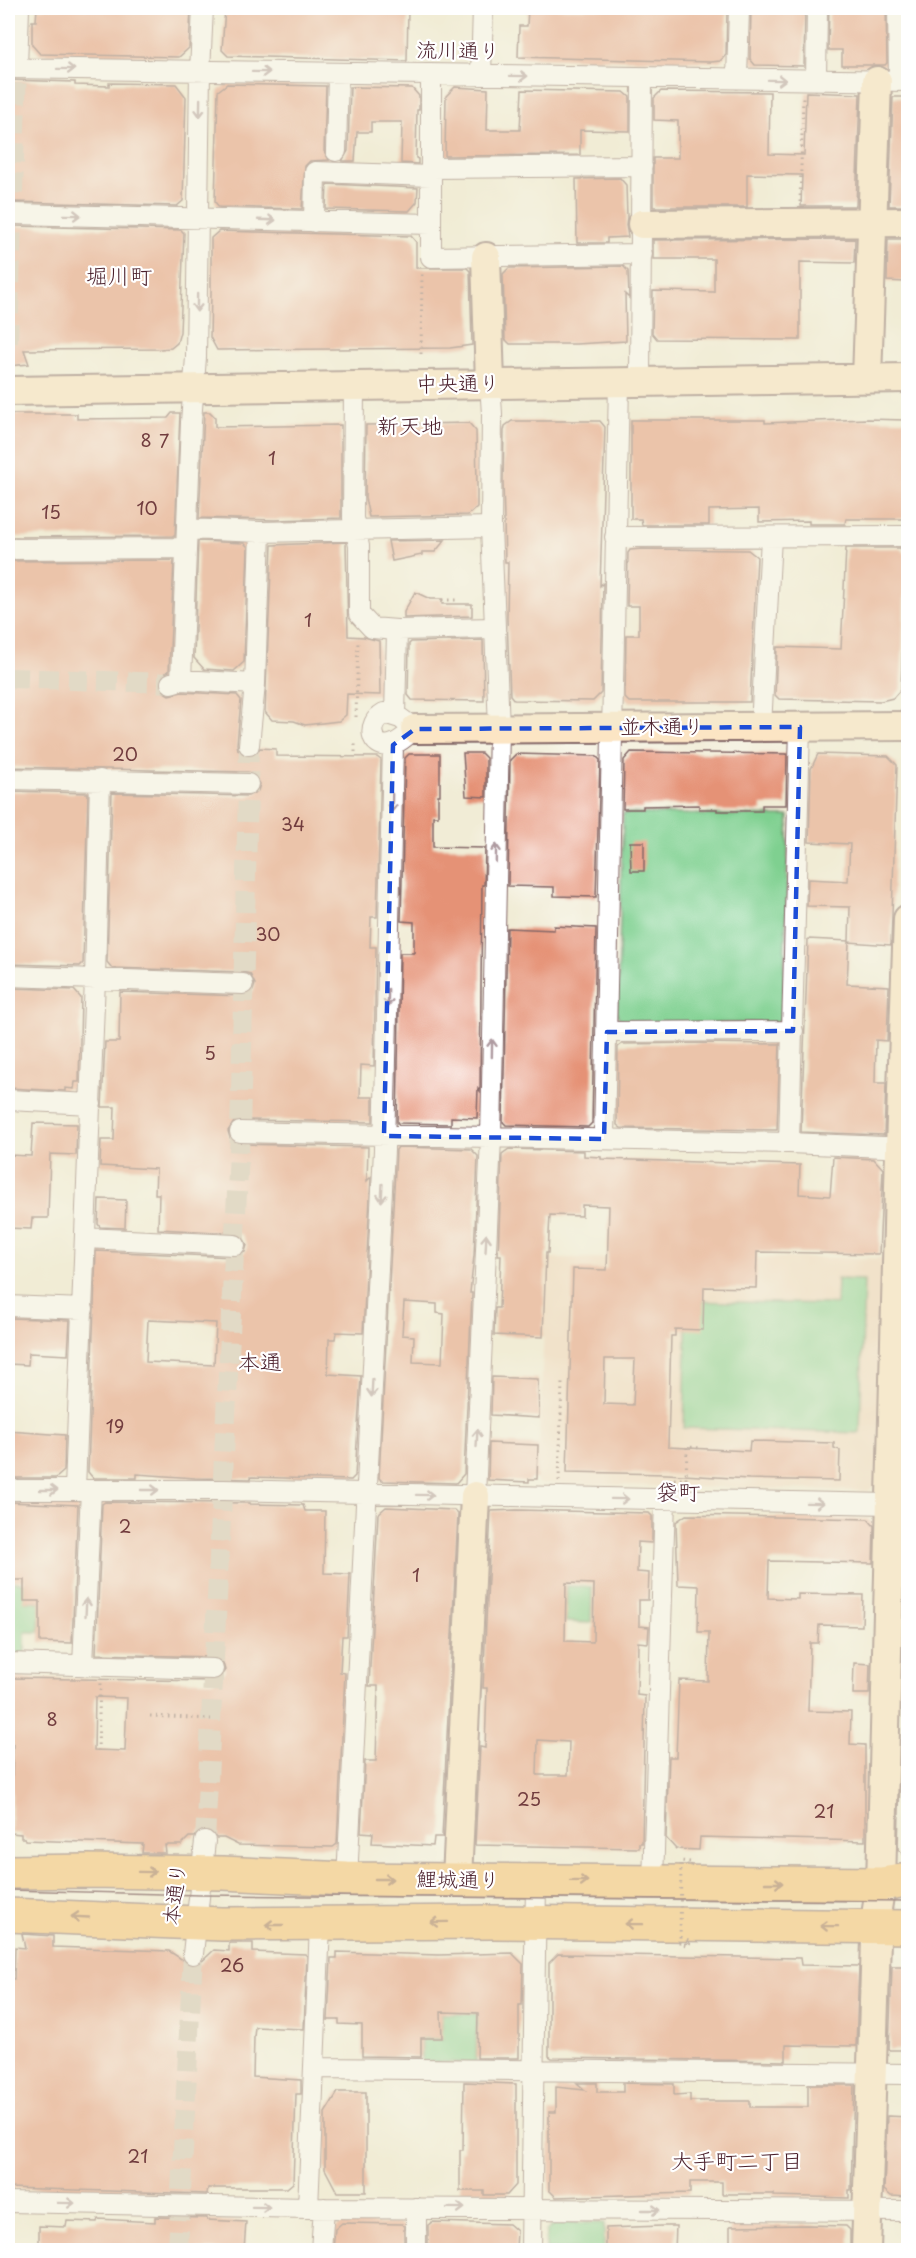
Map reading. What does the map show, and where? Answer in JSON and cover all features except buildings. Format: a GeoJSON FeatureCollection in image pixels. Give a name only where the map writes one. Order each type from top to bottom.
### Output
{"type":"FeatureCollection","features":[{"type":"Feature","properties":{"kind":"highway","name":"鯉城通り"},"geometry":{"type":"LineString","coordinates":[[8,1872],[89,1870],[204,1857],[347,1879],[895,1882]]}},
{"type":"Feature","properties":{"kind":"highway","name":"鯉城通り"},"geometry":{"type":"LineString","coordinates":[[8,1929],[194,1938],[320,1925],[536,1922],[909,1927]]}},
{"type":"Feature","properties":{"kind":"street"},"geometry":{"type":"LineString","coordinates":[[13,68],[19,8]]}},
{"type":"Feature","properties":{"kind":"street"},"geometry":{"type":"LineString","coordinates":[[203,8],[196,357],[176,681],[255,684]]}},
{"type":"Feature","properties":{"kind":"street"},"geometry":{"type":"LineString","coordinates":[[481,75],[483,8]]}},
{"type":"Feature","properties":{"kind":"street"},"geometry":{"type":"LineString","coordinates":[[737,79],[739,8]]}},
{"type":"Feature","properties":{"kind":"street"},"geometry":{"type":"LineString","coordinates":[[810,85],[817,8]]}},
{"type":"Feature","properties":{"kind":"street"},"geometry":{"type":"LineString","coordinates":[[867,379],[873,222],[895,81],[898,8]]}},
{"type":"Feature","properties":{"kind":"street","name":"流川通り"},"geometry":{"type":"LineString","coordinates":[[13,68],[737,79],[810,85],[895,81]]}},
{"type":"Feature","properties":{"kind":"street"},"geometry":{"type":"LineString","coordinates":[[336,151],[338,73]]}},
{"type":"Feature","properties":{"kind":"street"},"geometry":{"type":"LineString","coordinates":[[431,74],[431,257],[642,254]]}},
{"type":"Feature","properties":{"kind":"street"},"geometry":{"type":"LineString","coordinates":[[604,1139],[608,1032],[615,537],[642,254],[642,78]]}},
{"type":"Feature","properties":{"kind":"street"},"geometry":{"type":"LineString","coordinates":[[314,222],[315,172],[431,172],[642,166]]}},
{"type":"Feature","properties":{"kind":"street"},"geometry":{"type":"LineString","coordinates":[[14,214],[431,224]]}},
{"type":"Feature","properties":{"kind":"street"},"geometry":{"type":"LineString","coordinates":[[642,224],[909,222]]}},
{"type":"Feature","properties":{"kind":"street"},"geometry":{"type":"LineString","coordinates":[[457,1879],[491,1138],[499,728],[491,527],[492,414],[486,257]]}},
{"type":"Feature","properties":{"kind":"street","name":"中央通り"},"geometry":{"type":"LineString","coordinates":[[8,391],[909,378]]}},
{"type":"Feature","properties":{"kind":"street"},"geometry":{"type":"LineString","coordinates":[[354,386],[353,518],[359,546],[359,614],[372,628],[397,630],[495,628]]}},
{"type":"Feature","properties":{"kind":"street"},"geometry":{"type":"LineString","coordinates":[[8,549],[260,532],[491,527]]}},
{"type":"Feature","properties":{"kind":"street"},"geometry":{"type":"LineString","coordinates":[[249,745],[255,684],[260,532]]}},
{"type":"Feature","properties":{"kind":"street"},"geometry":{"type":"LineString","coordinates":[[615,537],[909,536]]}},
{"type":"Feature","properties":{"kind":"street"},"geometry":{"type":"LineString","coordinates":[[761,727],[771,537]]}},
{"type":"Feature","properties":{"kind":"street"},"geometry":{"type":"LineString","coordinates":[[347,1879],[384,1136],[401,730],[397,630]]}},
{"type":"Feature","properties":{"kind":"street","name":"並木通り"},"geometry":{"type":"LineString","coordinates":[[401,730],[909,726]]}},
{"type":"Feature","properties":{"kind":"street"},"geometry":{"type":"LineString","coordinates":[[789,1143],[800,727]]}},
{"type":"Feature","properties":{"kind":"street"},"geometry":{"type":"LineString","coordinates":[[8,779],[248,784]]}},
{"type":"Feature","properties":{"kind":"street"},"geometry":{"type":"LineString","coordinates":[[92,1665],[83,1490],[83,1309],[96,979],[100,780]]}},
{"type":"Feature","properties":{"kind":"street"},"geometry":{"type":"LineString","coordinates":[[866,2250],[877,1901],[895,1882],[909,919]]}},
{"type":"Feature","properties":{"kind":"street"},"geometry":{"type":"LineString","coordinates":[[8,976],[243,984]]}},
{"type":"Feature","properties":{"kind":"street"},"geometry":{"type":"LineString","coordinates":[[608,1032],[793,1031]]}},
{"type":"Feature","properties":{"kind":"street"},"geometry":{"type":"LineString","coordinates":[[8,1101],[91,1104]]}},
{"type":"Feature","properties":{"kind":"street"},"geometry":{"type":"LineString","coordinates":[[240,1132],[789,1143],[904,1148]]}},
{"type":"Feature","properties":{"kind":"street"},"geometry":{"type":"LineString","coordinates":[[85,1238],[235,1245]]}},
{"type":"Feature","properties":{"kind":"street"},"geometry":{"type":"LineString","coordinates":[[8,1306],[83,1309]]}},
{"type":"Feature","properties":{"kind":"street"},"geometry":{"type":"LineString","coordinates":[[8,1490],[223,1490],[558,1497],[668,1495],[899,1505]]}},
{"type":"Feature","properties":{"kind":"street"},"geometry":{"type":"LineString","coordinates":[[653,1882],[668,1495]]}},
{"type":"Feature","properties":{"kind":"street"},"geometry":{"type":"LineString","coordinates":[[8,1663],[213,1669]]}},
{"type":"Feature","properties":{"kind":"street","name":"本通り"},"geometry":{"type":"LineString","coordinates":[[194,1938],[204,1857]]}},
{"type":"Feature","properties":{"kind":"street"},"geometry":{"type":"LineString","coordinates":[[531,2250],[536,1881]]}},
{"type":"Feature","properties":{"kind":"street"},"geometry":{"type":"LineString","coordinates":[[320,1925],[314,2068],[316,2208],[321,2250]]}},
{"type":"Feature","properties":{"kind":"street"},"geometry":{"type":"LineString","coordinates":[[314,2068],[909,2074]]}},
{"type":"Feature","properties":{"kind":"street"},"geometry":{"type":"LineString","coordinates":[[8,2202],[316,2208],[909,2211]]}},
{"type":"Feature","properties":{"kind":"street"},"geometry":{"type":"LineString","coordinates":[[416,2250],[417,2208]]}},
{"type":"Feature","properties":{"kind":"path"},"geometry":{"type":"LineString","coordinates":[[799,223],[810,85]]}},
{"type":"Feature","properties":{"kind":"path"},"geometry":{"type":"LineString","coordinates":[[421,354],[422,265],[431,257]]}},
{"type":"Feature","properties":{"kind":"path"},"geometry":{"type":"LineString","coordinates":[[442,600],[457,600]]}},
{"type":"Feature","properties":{"kind":"path"},"geometry":{"type":"LineString","coordinates":[[356,718],[359,614]]}},
{"type":"Feature","properties":{"kind":"path"},"geometry":{"type":"LineString","coordinates":[[355,741],[355,752]]}},
{"type":"Feature","properties":{"kind":"path"},"geometry":{"type":"LineString","coordinates":[[558,1497],[562,1382]]}},
{"type":"Feature","properties":{"kind":"path"},"geometry":{"type":"LineString","coordinates":[[668,1495],[671,1479],[686,1479],[687,1447],[702,1448]]}},
{"type":"Feature","properties":{"kind":"path"},"geometry":{"type":"LineString","coordinates":[[92,1665],[98,1750]]}},
{"type":"Feature","properties":{"kind":"path"},"geometry":{"type":"LineString","coordinates":[[150,1716],[211,1719]]}},
{"type":"Feature","properties":{"kind":"path"},"geometry":{"type":"LineString","coordinates":[[686,1862],[688,1867],[692,1864],[690,1862],[681,1861],[680,1944],[688,1945],[692,1941],[686,1939],[686,1944]]}},
{"type":"Feature","properties":{"kind":"path"},"geometry":{"type":"LineString","coordinates":[[8,1929],[8,1971]]}},
{"type":"Feature","properties":{"kind":"highlighted area"},"geometry":{"type":"Polygon","coordinates":[[[800,727],[793,1031],[607,1032],[604,1139],[384,1136],[393,745],[415,729],[800,727]]]}},
{"type":"Feature","properties":{"kind":"shaded area"},"geometry":{"type":"Polygon","coordinates":[[[547,1258],[884,1258],[877,1484],[868,1491],[537,1483],[547,1258]]]}},
{"type":"Feature","properties":{"kind":"green space"},"geometry":{"type":"Polygon","coordinates":[[[623,813],[789,816],[783,1018],[773,1023],[624,1024],[617,1015],[623,813]]]}},
{"type":"Feature","properties":{"kind":"green space"},"geometry":{"type":"Polygon","coordinates":[[[837,1279],[864,1280],[860,1433],[684,1428],[687,1301],[836,1304],[837,1279]]]}},
{"type":"Feature","properties":{"kind":"green space"},"geometry":{"type":"Polygon","coordinates":[[[8,1581],[24,1583],[24,1601],[40,1602],[39,1632],[25,1632],[25,1655],[8,1655],[8,1581]]]}},
{"type":"Feature","properties":{"kind":"green space"},"geometry":{"type":"Polygon","coordinates":[[[567,1586],[592,1587],[591,1623],[566,1622],[567,1586]]]}},
{"type":"Feature","properties":{"kind":"green space"},"geometry":{"type":"Polygon","coordinates":[[[442,2014],[477,2014],[476,2063],[422,2062],[422,2039],[442,2039],[442,2014]]]}},
{"type":"Feature","properties":{"kind":"green space"},"geometry":{"type":"Polygon","coordinates":[[[557,2222],[604,2223],[604,2250],[546,2250],[546,2231],[557,2222]]]}},
{"type":"Feature","properties":{"kind":"tunnel"},"geometry":{"type":"LineString","coordinates":[[8,343],[17,68]]}},
{"type":"Feature","properties":{"kind":"tunnel"},"geometry":{"type":"LineString","coordinates":[[8,678],[171,683]]}},
{"type":"Feature","properties":{"kind":"tunnel"},"geometry":{"type":"LineString","coordinates":[[205,1841],[240,1132],[249,745]]}},
{"type":"Feature","properties":{"kind":"tunnel"},"geometry":{"type":"LineString","coordinates":[[178,2250],[193,1954]]}},
{"type":"Feature","properties":{"kind":"tram line"},"geometry":{"type":"LineString","coordinates":[[8,1890],[200,1895],[908,1901]]}},
{"type":"Feature","properties":{"kind":"district","name":"堀川町"},"geometry":{"type":"Point","coordinates":[119,276]}},
{"type":"Feature","properties":{"kind":"district","name":"新天地"},"geometry":{"type":"Point","coordinates":[410,426]}},
{"type":"Feature","properties":{"kind":"district","name":"本通"},"geometry":{"type":"Point","coordinates":[260,1362]}},
{"type":"Feature","properties":{"kind":"district","name":"袋町"},"geometry":{"type":"Point","coordinates":[678,1492]}},
{"type":"Feature","properties":{"kind":"district","name":"大手町二丁目"},"geometry":{"type":"Point","coordinates":[737,2161]}}]}
